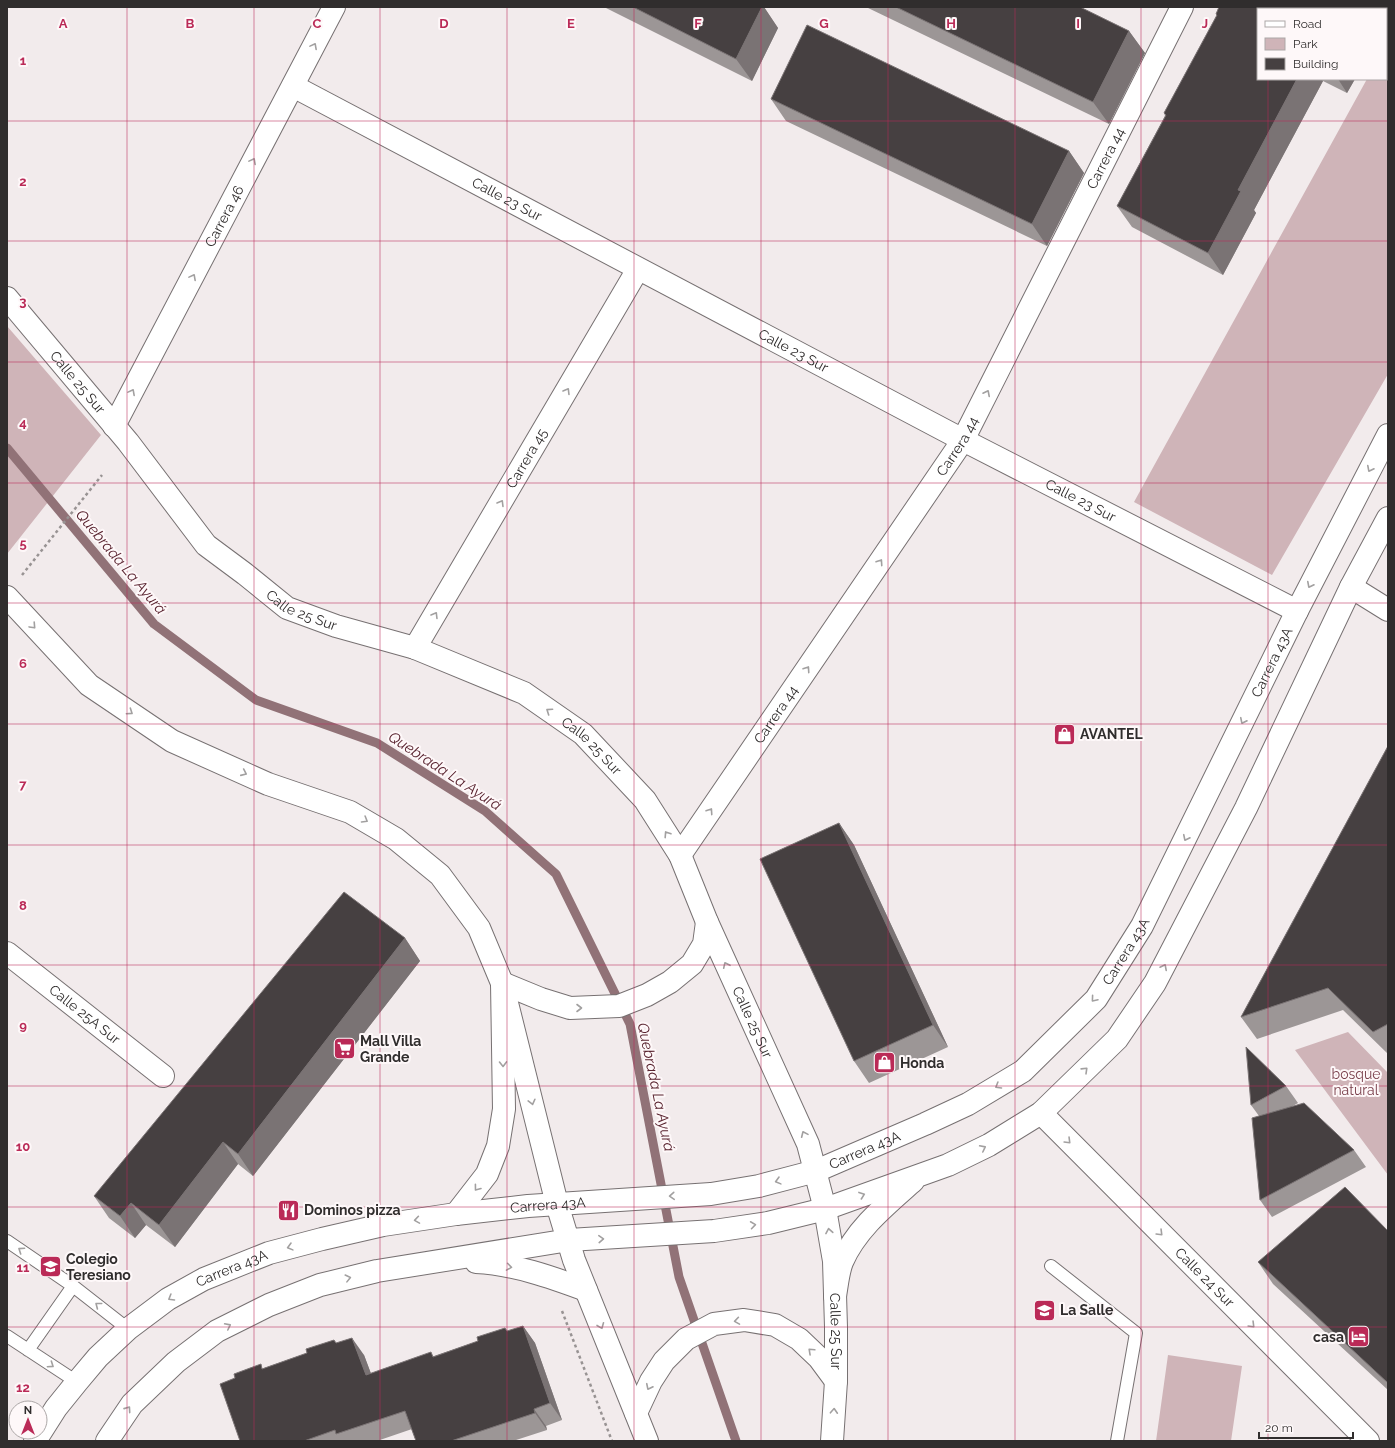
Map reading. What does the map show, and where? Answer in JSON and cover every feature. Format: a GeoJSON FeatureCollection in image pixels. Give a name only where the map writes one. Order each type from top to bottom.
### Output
{"type":"FeatureCollection","features":[{"type":"Feature","properties":{"kind":"main road","name":"Carrera 46"},"geometry":{"type":"LineString","coordinates":[[114,426],[334,7]]}},
{"type":"Feature","properties":{"kind":"main road","name":"Carrera 44"},"geometry":{"type":"LineString","coordinates":[[680,855],[964,440],[1182,7]]}},
{"type":"Feature","properties":{"kind":"main road","name":"Calle 23 Sur"},"geometry":{"type":"LineString","coordinates":[[293,86],[964,440],[1297,611]]}},
{"type":"Feature","properties":{"kind":"main road","name":"Carrera 45"},"geometry":{"type":"LineString","coordinates":[[415,648],[638,269]]}},
{"type":"Feature","properties":{"kind":"main road","name":"Calle 25 Sur"},"geometry":{"type":"LineString","coordinates":[[7,298],[128,442],[206,545],[287,608],[336,626],[415,648],[524,693],[583,734],[645,800],[680,855],[707,922],[808,1144],[816,1171],[825,1209],[834,1261],[836,1381],[832,1441]]}},
{"type":"Feature","properties":{"kind":"main road","name":"Carrera 43A"},"geometry":{"type":"LineString","coordinates":[[35,1441],[56,1408],[77,1382],[98,1357],[128,1329],[168,1299],[204,1279],[269,1254],[322,1239],[383,1225],[456,1214],[556,1204],[711,1194],[760,1186],[816,1171],[925,1124],[968,1104],[1024,1071],[1096,999],[1142,926],[1297,611],[1388,435]]}},
{"type":"Feature","properties":{"kind":"main road"},"geometry":{"type":"LineString","coordinates":[[107,1441],[132,1404],[176,1362],[218,1331],[269,1305],[320,1285],[377,1271],[568,1240],[634,1237],[714,1230],[768,1223],[825,1209],[948,1165],[989,1144],[1041,1113],[1117,1039],[1155,984],[1246,808],[1350,587],[1388,518]]}},
{"type":"Feature","properties":{"kind":"main road"},"geometry":{"type":"LineString","coordinates":[[1350,587],[1388,610]]}},
{"type":"Feature","properties":{"kind":"main road"},"geometry":{"type":"LineString","coordinates":[[7,597],[89,685],[172,741],[268,784],[350,812],[396,839],[440,875],[479,928],[502,983],[556,1204],[574,1260],[647,1441]]}},
{"type":"Feature","properties":{"kind":"main road"},"geometry":{"type":"LineString","coordinates":[[502,983],[541,999],[570,1008],[619,1006],[653,992],[670,982],[692,964],[704,944],[707,922]]}},
{"type":"Feature","properties":{"kind":"main road","name":"Calle 25A Sur"},"geometry":{"type":"LineString","coordinates":[[7,953],[163,1076]]}},
{"type":"Feature","properties":{"kind":"main road"},"geometry":{"type":"LineString","coordinates":[[456,1214],[487,1174],[498,1146],[504,1109],[502,983]]}},
{"type":"Feature","properties":{"kind":"main road","name":"Calle 24 Sur"},"geometry":{"type":"LineString","coordinates":[[1041,1113],[1368,1441]]}},
{"type":"Feature","properties":{"kind":"main road"},"geometry":{"type":"LineString","coordinates":[[835,1296],[841,1264],[851,1243],[863,1228],[919,1175]]}},
{"type":"Feature","properties":{"kind":"main road"},"geometry":{"type":"LineString","coordinates":[[443,1260],[480,1262],[516,1268],[552,1277],[586,1290]]}},
{"type":"Feature","properties":{"kind":"main road"},"geometry":{"type":"LineString","coordinates":[[636,1414],[652,1381],[664,1361],[686,1339],[714,1324],[744,1320],[775,1325],[799,1340],[820,1358],[836,1381]]}},
{"type":"Feature","properties":{"kind":"lane"},"geometry":{"type":"LineString","coordinates":[[7,1241],[74,1286],[128,1329]]}},
{"type":"Feature","properties":{"kind":"lane"},"geometry":{"type":"LineString","coordinates":[[1051,1266],[1136,1333],[1117,1441]]}},
{"type":"Feature","properties":{"kind":"lane"},"geometry":{"type":"LineString","coordinates":[[28,1350],[74,1286]]}},
{"type":"Feature","properties":{"kind":"lane"},"geometry":{"type":"LineString","coordinates":[[7,1336],[77,1382]]}},
{"type":"Feature","properties":{"kind":"path"},"geometry":{"type":"LineString","coordinates":[[31,566],[102,475]]}},
{"type":"Feature","properties":{"kind":"path"},"geometry":{"type":"LineString","coordinates":[[562,1309],[612,1441]]}},
{"type":"Feature","properties":{"kind":"green space"},"geometry":{"type":"Polygon","coordinates":[[[1388,40],[1388,374],[1272,575],[1134,502],[1366,80],[1387,80],[1388,40]]]}},
{"type":"Feature","properties":{"kind":"green space"},"geometry":{"type":"Polygon","coordinates":[[[7,326],[101,435],[7,554],[7,326]]]}},
{"type":"Feature","properties":{"kind":"green space","name":"bosque natural"},"geometry":{"type":"Polygon","coordinates":[[[1348,1032],[1388,1073],[1388,1175],[1295,1050],[1348,1032]]]}},
{"type":"Feature","properties":{"kind":"green space"},"geometry":{"type":"Polygon","coordinates":[[[1168,1355],[1242,1366],[1231,1441],[1156,1441],[1168,1355]]]}},
{"type":"Feature","properties":{"kind":"building"},"geometry":{"type":"Polygon","coordinates":[[[633,7],[762,7],[736,59],[633,7]]]}},
{"type":"Feature","properties":{"kind":"building"},"geometry":{"type":"Polygon","coordinates":[[[896,7],[1080,7],[1129,31],[1093,102],[896,7]]]}},
{"type":"Feature","properties":{"kind":"building"},"geometry":{"type":"Polygon","coordinates":[[[1219,7],[1365,7],[1257,8],[1257,80],[1296,80],[1238,190],[1241,191],[1208,253],[1117,206],[1166,115],[1164,113],[1217,15],[1216,14],[1219,7]]]}},
{"type":"Feature","properties":{"kind":"building"},"geometry":{"type":"Polygon","coordinates":[[[807,25],[1069,151],[1032,224],[771,99],[807,25]]]}},
{"type":"Feature","properties":{"kind":"building"},"geometry":{"type":"Polygon","coordinates":[[[1388,746],[1388,1024],[1373,1032],[1328,988],[1241,1017],[1388,746]]]}},
{"type":"Feature","properties":{"kind":"building"},"geometry":{"type":"Polygon","coordinates":[[[839,823],[933,1025],[854,1061],[760,859],[839,823]]]}},
{"type":"Feature","properties":{"kind":"building"},"geometry":{"type":"Polygon","coordinates":[[[344,892],[405,938],[238,1154],[223,1142],[159,1225],[131,1203],[120,1216],[94,1196],[344,892]]]}},
{"type":"Feature","properties":{"kind":"building"},"geometry":{"type":"Polygon","coordinates":[[[1246,1047],[1286,1086],[1251,1105],[1246,1047]]]}},
{"type":"Feature","properties":{"kind":"building"},"geometry":{"type":"Polygon","coordinates":[[[1304,1103],[1354,1150],[1260,1200],[1252,1118],[1304,1103]]]}},
{"type":"Feature","properties":{"kind":"building","name":"casa"},"geometry":{"type":"Polygon","coordinates":[[[1345,1187],[1388,1231],[1388,1383],[1258,1262],[1345,1187]]]}},
{"type":"Feature","properties":{"kind":"building"},"geometry":{"type":"Polygon","coordinates":[[[523,1326],[550,1403],[534,1409],[535,1413],[451,1441],[416,1441],[405,1411],[336,1434],[335,1430],[304,1441],[240,1441],[220,1384],[235,1378],[234,1374],[261,1364],[262,1369],[307,1353],[306,1349],[334,1340],[336,1343],[352,1338],[366,1375],[431,1352],[433,1357],[478,1341],[477,1337],[505,1328],[507,1331],[523,1326]]]}},
{"type":"Feature","properties":{"kind":"waterway","name":"Quebrada La Ayurá"},"geometry":{"type":"LineString","coordinates":[[7,448],[154,624],[256,700],[377,743],[485,811],[556,874],[630,1024],[679,1277],[736,1441]]}},
{"type":"Feature","properties":{"kind":"place","name":"AVANTEL"},"geometry":{"type":"Point","coordinates":[1064,734]}},
{"type":"Feature","properties":{"kind":"place","name":"Mall Villa Grande"},"geometry":{"type":"Point","coordinates":[345,1049]}},
{"type":"Feature","properties":{"kind":"place","name":"Honda"},"geometry":{"type":"Point","coordinates":[884,1063]}},
{"type":"Feature","properties":{"kind":"place","name":"Dominos pizza"},"geometry":{"type":"Point","coordinates":[288,1210]}},
{"type":"Feature","properties":{"kind":"place","name":"Colegio Teresiano"},"geometry":{"type":"Point","coordinates":[51,1267]}},
{"type":"Feature","properties":{"kind":"place","name":"La Salle"},"geometry":{"type":"Point","coordinates":[1045,1310]}},
{"type":"Feature","properties":{"kind":"place","name":"casa"},"geometry":{"type":"Point","coordinates":[1359,1337]}}]}
